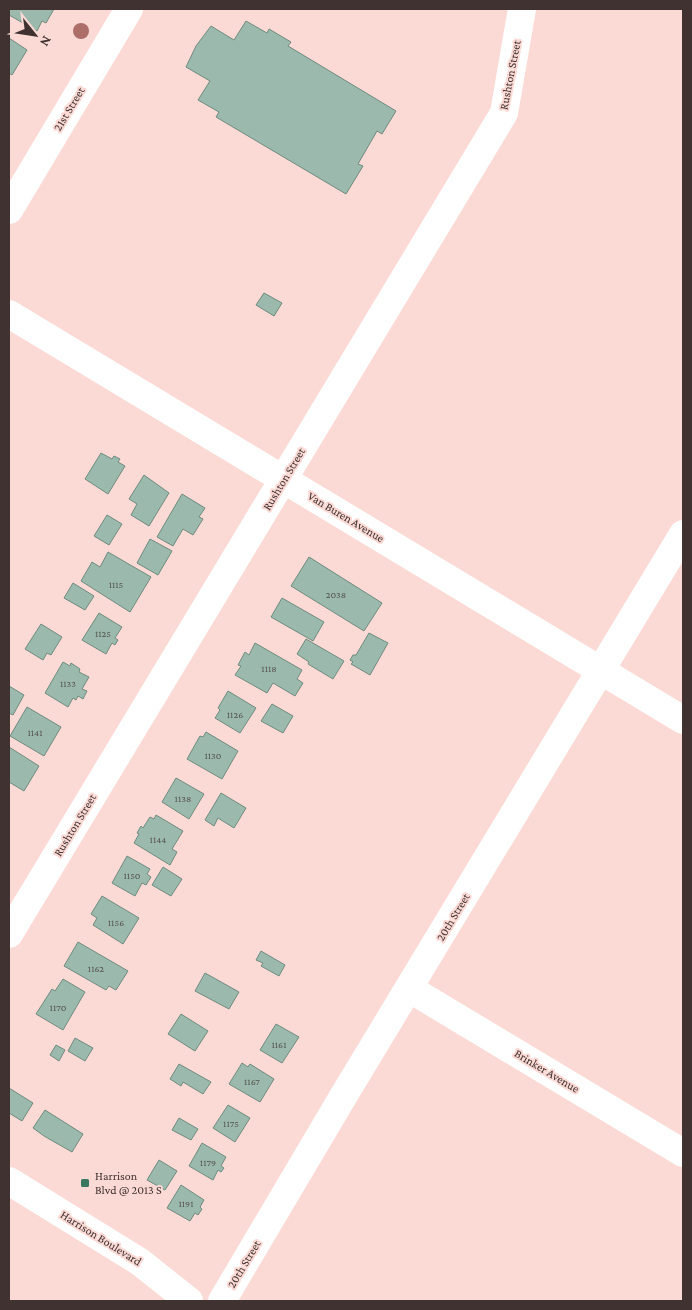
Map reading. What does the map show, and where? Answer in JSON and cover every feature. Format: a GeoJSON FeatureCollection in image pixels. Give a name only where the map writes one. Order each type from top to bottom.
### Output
{"type":"FeatureCollection","features":[{"type":"Feature","properties":{"kind":"street","name":"21st Street"},"geometry":{"type":"LineString","coordinates":[[9,210],[129,9]]}},
{"type":"Feature","properties":{"kind":"street","name":"Rushton Street"},"geometry":{"type":"LineString","coordinates":[[9,934],[504,113],[522,9]]}},
{"type":"Feature","properties":{"kind":"street","name":"Van Buren Avenue"},"geometry":{"type":"LineString","coordinates":[[9,314],[683,720]]}},
{"type":"Feature","properties":{"kind":"street","name":"20th Street"},"geometry":{"type":"LineString","coordinates":[[222,1301],[339,1103],[410,989],[683,534]]}},
{"type":"Feature","properties":{"kind":"street","name":"Brinker Avenue"},"geometry":{"type":"LineString","coordinates":[[410,989],[683,1153]]}},
{"type":"Feature","properties":{"kind":"street","name":"Harrison Boulevard"},"geometry":{"type":"LineString","coordinates":[[9,1181],[140,1262],[189,1301]]}},
{"type":"Feature","properties":{"kind":"building"},"geometry":{"type":"Polygon","coordinates":[[[9,9],[54,9],[46,23],[42,21],[37,31],[9,15],[9,9]]]}},
{"type":"Feature","properties":{"kind":"building"},"geometry":{"type":"Polygon","coordinates":[[[246,21],[267,33],[269,29],[291,42],[288,46],[396,111],[382,134],[377,131],[358,164],[363,166],[346,194],[216,117],[219,112],[198,100],[210,81],[186,67],[196,46],[211,26],[234,40],[246,21]]]}},
{"type":"Feature","properties":{"kind":"building"},"geometry":{"type":"Polygon","coordinates":[[[9,38],[27,50],[12,75],[9,73],[9,38]]]}},
{"type":"Feature","properties":{"kind":"building"},"geometry":{"type":"Polygon","coordinates":[[[264,293],[282,303],[274,316],[256,305],[264,293]]]}},
{"type":"Feature","properties":{"kind":"building"},"geometry":{"type":"Polygon","coordinates":[[[101,453],[112,459],[114,456],[120,459],[118,462],[125,466],[108,494],[85,479],[101,453]]]}},
{"type":"Feature","properties":{"kind":"building"},"geometry":{"type":"Polygon","coordinates":[[[144,475],[169,493],[149,526],[131,515],[137,504],[129,499],[144,475]]]}},
{"type":"Feature","properties":{"kind":"building"},"geometry":{"type":"Polygon","coordinates":[[[182,494],[205,508],[199,517],[203,519],[193,535],[183,529],[173,546],[157,537],[182,494]]]}},
{"type":"Feature","properties":{"kind":"building"},"geometry":{"type":"Polygon","coordinates":[[[107,515],[122,524],[109,545],[94,536],[107,515]]]}},
{"type":"Feature","properties":{"kind":"building"},"geometry":{"type":"Polygon","coordinates":[[[150,539],[172,551],[158,575],[137,563],[150,539]]]}},
{"type":"Feature","properties":{"kind":"building"},"geometry":{"type":"Polygon","coordinates":[[[108,552],[151,577],[130,612],[81,581],[92,562],[100,567],[108,552]]]}},
{"type":"Feature","properties":{"kind":"building"},"geometry":{"type":"Polygon","coordinates":[[[309,557],[382,603],[364,631],[291,586],[309,557]]]}},
{"type":"Feature","properties":{"kind":"building"},"geometry":{"type":"Polygon","coordinates":[[[73,583],[94,596],[85,610],[64,598],[73,583]]]}},
{"type":"Feature","properties":{"kind":"building"},"geometry":{"type":"Polygon","coordinates":[[[282,598],[324,622],[313,641],[271,617],[282,598]]]}},
{"type":"Feature","properties":{"kind":"building"},"geometry":{"type":"Polygon","coordinates":[[[99,613],[122,627],[115,638],[118,640],[115,645],[112,643],[106,654],[82,640],[99,613]]]}},
{"type":"Feature","properties":{"kind":"building"},"geometry":{"type":"Polygon","coordinates":[[[41,624],[62,637],[51,655],[47,653],[43,660],[25,649],[41,624]]]}},
{"type":"Feature","properties":{"kind":"building"},"geometry":{"type":"Polygon","coordinates":[[[369,633],[388,643],[370,675],[351,664],[353,662],[350,660],[353,655],[356,655],[369,633]]]}},
{"type":"Feature","properties":{"kind":"building"},"geometry":{"type":"Polygon","coordinates":[[[306,639],[344,661],[333,679],[308,664],[309,662],[297,654],[306,639]]]}},
{"type":"Feature","properties":{"kind":"building"},"geometry":{"type":"Polygon","coordinates":[[[255,643],[302,670],[297,679],[303,683],[295,696],[273,683],[267,693],[235,675],[241,666],[238,665],[245,652],[249,655],[255,643]]]}},
{"type":"Feature","properties":{"kind":"building"},"geometry":{"type":"Polygon","coordinates":[[[63,662],[70,666],[71,663],[80,669],[79,672],[89,677],[82,689],[87,691],[83,699],[78,696],[76,700],[73,698],[68,707],[45,693],[63,662]]]}},
{"type":"Feature","properties":{"kind":"building"},"geometry":{"type":"Polygon","coordinates":[[[9,686],[24,695],[13,715],[9,713],[9,686]]]}},
{"type":"Feature","properties":{"kind":"building"},"geometry":{"type":"Polygon","coordinates":[[[228,691],[256,708],[240,733],[215,718],[220,710],[218,708],[228,691]]]}},
{"type":"Feature","properties":{"kind":"building"},"geometry":{"type":"Polygon","coordinates":[[[272,704],[293,716],[283,733],[261,721],[272,704]]]}},
{"type":"Feature","properties":{"kind":"building"},"geometry":{"type":"Polygon","coordinates":[[[27,707],[61,727],[44,756],[10,736],[27,707]]]}},
{"type":"Feature","properties":{"kind":"building"},"geometry":{"type":"Polygon","coordinates":[[[206,732],[238,751],[222,779],[187,759],[200,736],[203,737],[206,732]]]}},
{"type":"Feature","properties":{"kind":"building"},"geometry":{"type":"Polygon","coordinates":[[[9,747],[39,766],[24,791],[9,782],[9,747]]]}},
{"type":"Feature","properties":{"kind":"building"},"geometry":{"type":"Polygon","coordinates":[[[176,778],[204,794],[189,819],[162,802],[176,778]]]}},
{"type":"Feature","properties":{"kind":"building"},"geometry":{"type":"Polygon","coordinates":[[[221,793],[246,808],[234,828],[218,818],[214,826],[205,820],[221,793]]]}},
{"type":"Feature","properties":{"kind":"building"},"geometry":{"type":"Polygon","coordinates":[[[156,815],[183,831],[172,849],[177,852],[170,865],[134,843],[141,826],[143,828],[150,817],[154,819],[156,815]]]}},
{"type":"Feature","properties":{"kind":"building"},"geometry":{"type":"Polygon","coordinates":[[[127,856],[150,869],[147,874],[151,877],[146,885],[142,883],[135,896],[112,883],[127,856]]]}},
{"type":"Feature","properties":{"kind":"building"},"geometry":{"type":"Polygon","coordinates":[[[163,867],[182,879],[171,896],[152,885],[163,867]]]}},
{"type":"Feature","properties":{"kind":"building"},"geometry":{"type":"Polygon","coordinates":[[[102,896],[139,918],[123,944],[93,925],[97,918],[91,914],[102,896]]]}},
{"type":"Feature","properties":{"kind":"building"},"geometry":{"type":"Polygon","coordinates":[[[78,942],[128,971],[116,990],[109,986],[106,990],[64,966],[78,942]]]}},
{"type":"Feature","properties":{"kind":"building"},"geometry":{"type":"Polygon","coordinates":[[[261,951],[285,965],[279,976],[261,966],[263,963],[256,960],[261,951]]]}},
{"type":"Feature","properties":{"kind":"building"},"geometry":{"type":"Polygon","coordinates":[[[205,973],[239,992],[229,1009],[195,991],[205,973]]]}},
{"type":"Feature","properties":{"kind":"building"},"geometry":{"type":"Polygon","coordinates":[[[63,979],[85,992],[63,1030],[36,1014],[52,989],[55,991],[63,979]]]}},
{"type":"Feature","properties":{"kind":"building"},"geometry":{"type":"Polygon","coordinates":[[[181,1014],[208,1031],[195,1051],[168,1034],[181,1014]]]}},
{"type":"Feature","properties":{"kind":"building"},"geometry":{"type":"Polygon","coordinates":[[[276,1024],[299,1037],[282,1063],[260,1050],[276,1024]]]}},
{"type":"Feature","properties":{"kind":"building"},"geometry":{"type":"Polygon","coordinates":[[[75,1038],[93,1048],[85,1061],[68,1051],[75,1038]]]}},
{"type":"Feature","properties":{"kind":"building"},"geometry":{"type":"Polygon","coordinates":[[[56,1045],[65,1050],[59,1061],[50,1055],[56,1045]]]}},
{"type":"Feature","properties":{"kind":"building"},"geometry":{"type":"Polygon","coordinates":[[[242,1063],[248,1067],[250,1064],[274,1079],[260,1102],[229,1084],[242,1063]]]}},
{"type":"Feature","properties":{"kind":"building"},"geometry":{"type":"Polygon","coordinates":[[[179,1064],[211,1082],[203,1094],[183,1082],[181,1086],[170,1079],[179,1064]]]}},
{"type":"Feature","properties":{"kind":"building"},"geometry":{"type":"Polygon","coordinates":[[[9,1088],[33,1103],[22,1121],[9,1113],[9,1088]]]}},
{"type":"Feature","properties":{"kind":"building"},"geometry":{"type":"Polygon","coordinates":[[[228,1105],[250,1118],[235,1142],[213,1128],[228,1105]]]}},
{"type":"Feature","properties":{"kind":"building"},"geometry":{"type":"Polygon","coordinates":[[[45,1110],[83,1134],[72,1152],[33,1128],[45,1110]]]}},
{"type":"Feature","properties":{"kind":"building"},"geometry":{"type":"Polygon","coordinates":[[[179,1118],[198,1129],[191,1140],[172,1130],[179,1118]]]}},
{"type":"Feature","properties":{"kind":"building"},"geometry":{"type":"Polygon","coordinates":[[[202,1143],[226,1157],[221,1166],[224,1168],[221,1172],[218,1170],[213,1180],[189,1166],[202,1143]]]}},
{"type":"Feature","properties":{"kind":"building"},"geometry":{"type":"Polygon","coordinates":[[[159,1160],[177,1171],[165,1190],[147,1180],[159,1160]]]}},
{"type":"Feature","properties":{"kind":"building"},"geometry":{"type":"Polygon","coordinates":[[[181,1185],[204,1200],[198,1215],[195,1213],[190,1221],[167,1208],[181,1185]]]}},
{"type":"Feature","properties":{"kind":"place","name":"Harrison Blvd @ 2013 S"},"geometry":{"type":"Point","coordinates":[85,1183]}}]}
